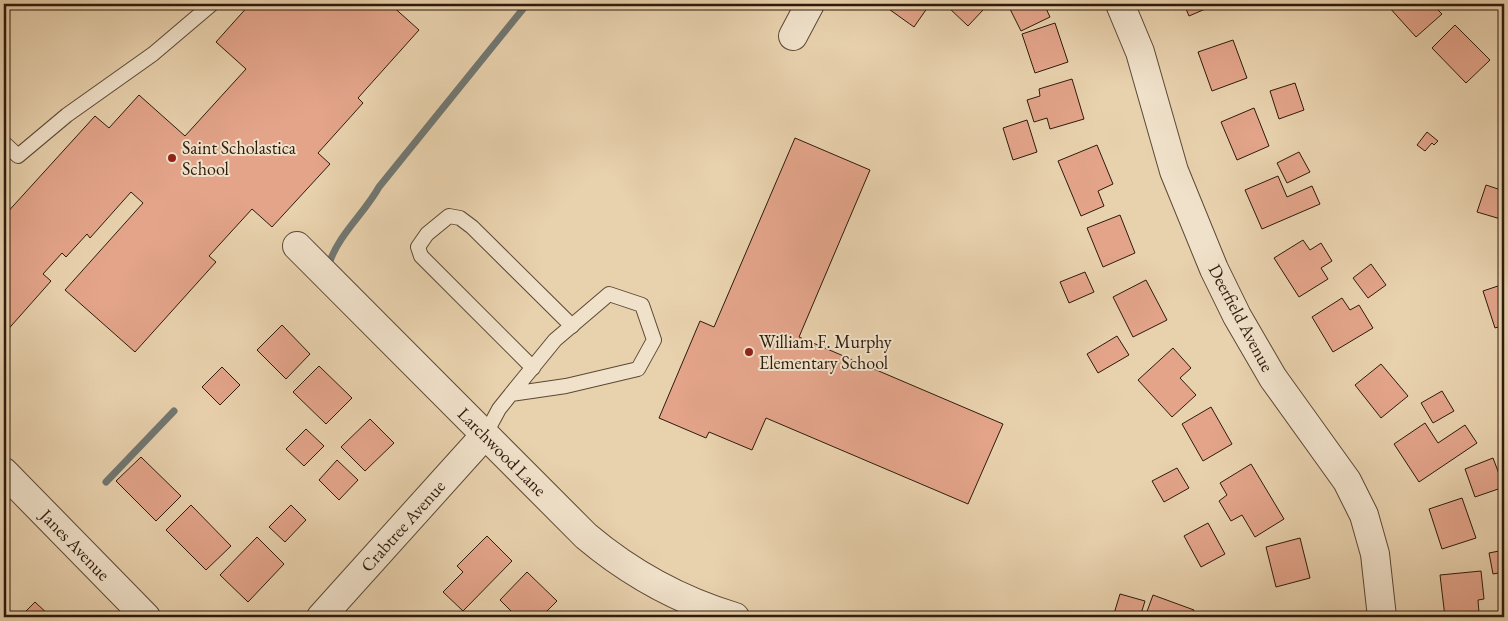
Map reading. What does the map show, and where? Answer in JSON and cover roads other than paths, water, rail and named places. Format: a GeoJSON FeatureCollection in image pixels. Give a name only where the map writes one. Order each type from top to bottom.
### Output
{"type":"FeatureCollection","features":[{"type":"Feature","properties":{"kind":"street"},"geometry":{"type":"LineString","coordinates":[[792,36],[810,4]]}},
{"type":"Feature","properties":{"kind":"street","name":"Deerfield Avenue"},"geometry":{"type":"LineString","coordinates":[[1120,4],[1140,52],[1174,171],[1214,269],[1237,316],[1273,378],[1347,481],[1364,515],[1376,554],[1382,617]]}},
{"type":"Feature","properties":{"kind":"street","name":"Larchwood Lane"},"geometry":{"type":"LineString","coordinates":[[298,246],[586,536],[609,556],[634,574],[664,591],[702,608],[735,617]]}},
{"type":"Feature","properties":{"kind":"street","name":"Crabtree Avenue"},"geometry":{"type":"LineString","coordinates":[[321,617],[485,434]]}},
{"type":"Feature","properties":{"kind":"street","name":"Janes Avenue"},"geometry":{"type":"LineString","coordinates":[[4,472],[142,616]]}},
{"type":"Feature","properties":{"kind":"lane"},"geometry":{"type":"LineString","coordinates":[[4,143],[18,156],[67,115],[153,54],[212,4]]}},
{"type":"Feature","properties":{"kind":"lane"},"geometry":{"type":"LineString","coordinates":[[533,368],[422,256],[418,247],[427,234],[449,216],[460,218],[472,227],[572,326]]}},
{"type":"Feature","properties":{"kind":"lane"},"geometry":{"type":"LineString","coordinates":[[485,434],[499,409],[511,394],[533,368],[555,340],[609,294],[642,305],[654,340],[638,369],[566,386],[511,394]]}},
{"type":"Feature","properties":{"kind":"waterway"},"geometry":{"type":"LineString","coordinates":[[329,264],[338,244],[379,187],[527,4]]}},
{"type":"Feature","properties":{"kind":"waterway"},"geometry":{"type":"LineString","coordinates":[[106,482],[174,411]]}},
{"type":"Feature","properties":{"kind":"place","name":"Saint Scholastica School"},"geometry":{"type":"Point","coordinates":[172,158]}},
{"type":"Feature","properties":{"kind":"place","name":"William F. Murphy Elementary School"},"geometry":{"type":"Point","coordinates":[749,352]}}]}
